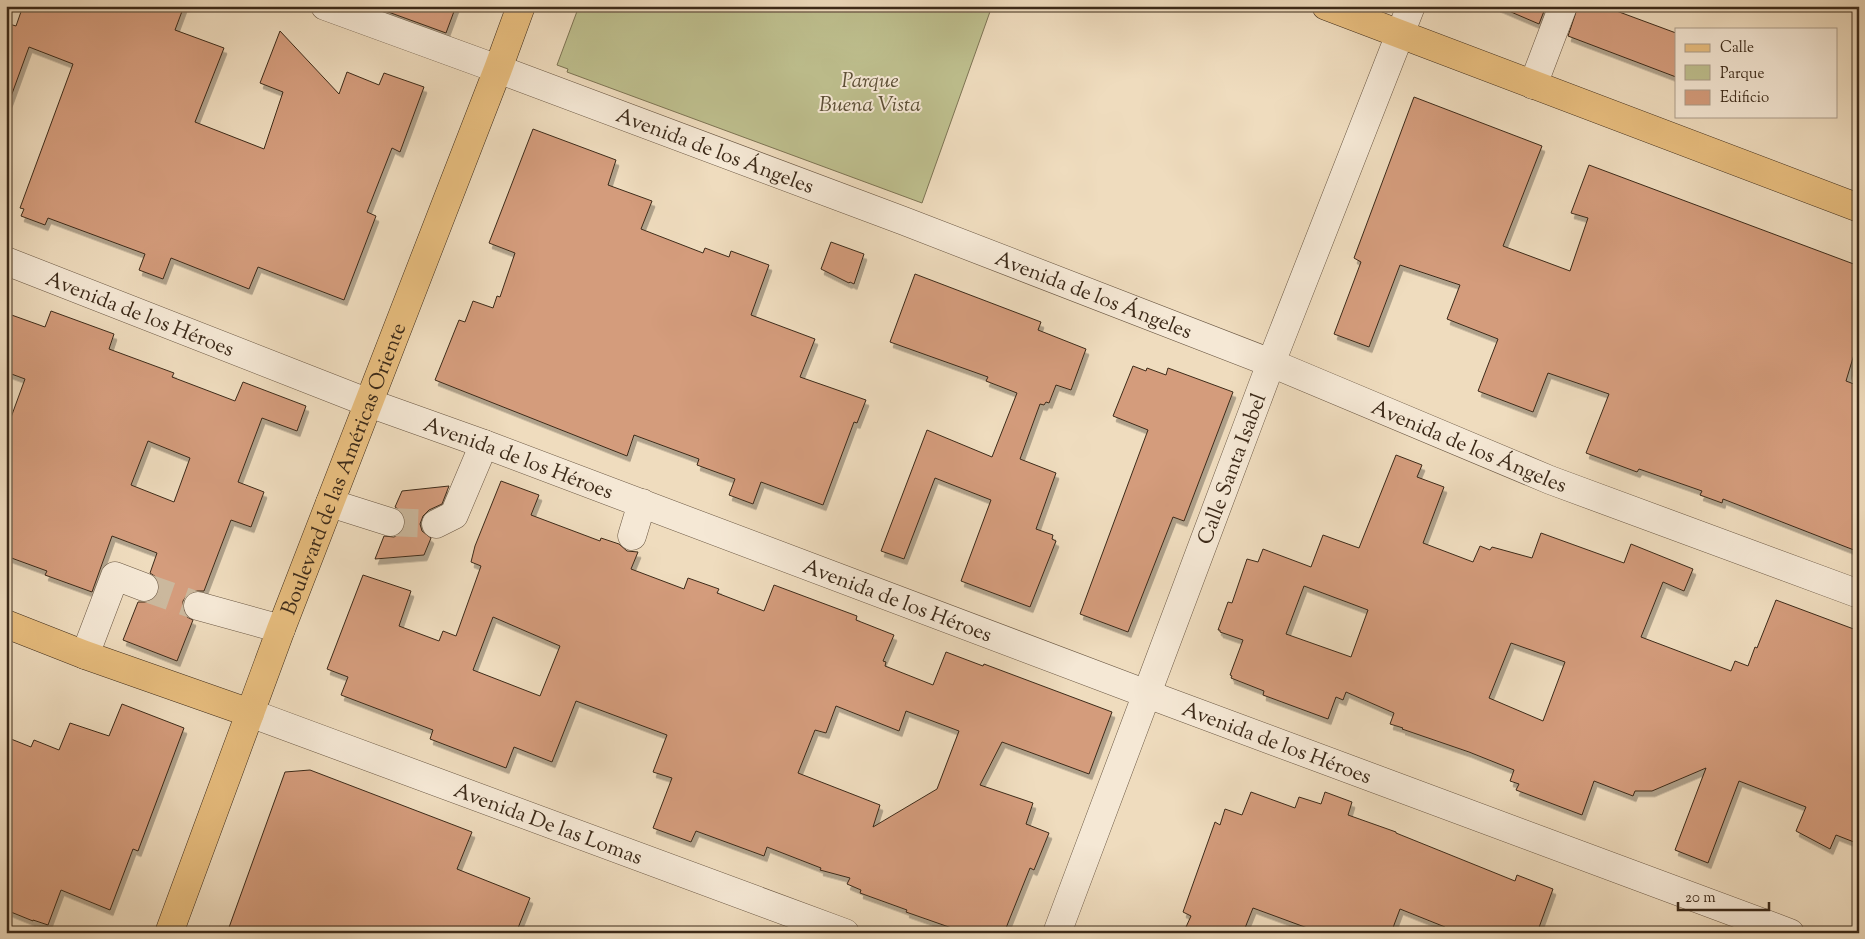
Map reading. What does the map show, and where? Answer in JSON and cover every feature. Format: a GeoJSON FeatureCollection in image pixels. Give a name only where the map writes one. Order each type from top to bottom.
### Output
{"type":"FeatureCollection","features":[{"type":"Feature","properties":{"kind":"main road","name":"Boulevard de las Américas Oriente"},"geometry":{"type":"LineString","coordinates":[[169,933],[281,630],[521,6]]}},
{"type":"Feature","properties":{"kind":"main road"},"geometry":{"type":"LineString","coordinates":[[1326,6],[1859,208]]}},
{"type":"Feature","properties":{"kind":"main road"},"geometry":{"type":"LineString","coordinates":[[6,624],[250,713]]}},
{"type":"Feature","properties":{"kind":"street","name":"Avenida de los Ángeles"},"geometry":{"type":"LineString","coordinates":[[325,6],[904,221],[1271,363],[1550,480],[1859,594]]}},
{"type":"Feature","properties":{"kind":"street","name":"Calle Santa Isabel"},"geometry":{"type":"LineString","coordinates":[[1057,933],[1271,363],[1411,6]]}},
{"type":"Feature","properties":{"kind":"street"},"geometry":{"type":"LineString","coordinates":[[1533,85],[1563,6]]}},
{"type":"Feature","properties":{"kind":"street","name":"Avenida de los Héroes"},"geometry":{"type":"LineString","coordinates":[[6,261],[369,404],[484,444],[1147,694],[1790,933]]}},
{"type":"Feature","properties":{"kind":"street"},"geometry":{"type":"LineString","coordinates":[[436,524],[454,515],[484,444]]}},
{"type":"Feature","properties":{"kind":"street"},"geometry":{"type":"LineString","coordinates":[[330,503],[390,522]]}},
{"type":"Feature","properties":{"kind":"street"},"geometry":{"type":"LineString","coordinates":[[632,536],[642,503]]}},
{"type":"Feature","properties":{"kind":"street"},"geometry":{"type":"LineString","coordinates":[[85,654],[115,576],[144,587]]}},
{"type":"Feature","properties":{"kind":"street"},"geometry":{"type":"LineString","coordinates":[[198,606],[281,630]]}},
{"type":"Feature","properties":{"kind":"street","name":"Avenida De las Lomas"},"geometry":{"type":"LineString","coordinates":[[250,713],[845,933]]}},
{"type":"Feature","properties":{"kind":"green space","name":"Parque Buena Vista"},"geometry":{"type":"Polygon","coordinates":[[[579,6],[992,6],[922,203],[567,72],[568,69],[557,65],[579,6]]]}},
{"type":"Feature","properties":{"kind":"building"},"geometry":{"type":"Polygon","coordinates":[[[23,6],[184,6],[175,30],[224,48],[195,122],[264,149],[283,92],[260,83],[280,31],[339,94],[347,72],[379,85],[384,73],[424,87],[400,152],[392,148],[367,212],[376,216],[344,300],[258,267],[249,289],[171,258],[163,279],[139,270],[145,254],[48,218],[45,225],[21,216],[24,209],[20,208],[73,64],[29,47],[9,102],[6,102],[6,23],[16,26],[23,6]]]}},
{"type":"Feature","properties":{"kind":"building"},"geometry":{"type":"Polygon","coordinates":[[[380,6],[456,6],[446,33],[380,9],[380,6]]]}},
{"type":"Feature","properties":{"kind":"building"},"geometry":{"type":"Polygon","coordinates":[[[1497,6],[1546,6],[1539,24],[1497,6]]]}},
{"type":"Feature","properties":{"kind":"building"},"geometry":{"type":"Polygon","coordinates":[[[1578,6],[1603,6],[1675,33],[1675,77],[1568,36],[1578,6]]]}},
{"type":"Feature","properties":{"kind":"building"},"geometry":{"type":"Polygon","coordinates":[[[1414,97],[1542,146],[1503,246],[1570,271],[1588,218],[1571,213],[1589,165],[1859,266],[1859,338],[1846,381],[1859,386],[1859,552],[1723,499],[1722,503],[1700,495],[1702,491],[1639,469],[1637,472],[1586,453],[1609,394],[1548,373],[1533,412],[1478,391],[1498,339],[1447,319],[1460,285],[1400,265],[1369,347],[1334,334],[1361,262],[1354,258],[1414,97]]]}},
{"type":"Feature","properties":{"kind":"building"},"geometry":{"type":"Polygon","coordinates":[[[533,129],[616,160],[608,185],[652,201],[641,229],[703,253],[705,248],[729,257],[731,251],[769,265],[751,315],[815,339],[800,377],[866,400],[857,423],[854,422],[823,505],[761,482],[753,504],[729,495],[735,479],[697,465],[699,459],[634,435],[627,456],[435,380],[459,320],[465,322],[473,301],[493,308],[497,296],[500,297],[515,253],[489,243],[533,129]]]}},
{"type":"Feature","properties":{"kind":"building"},"geometry":{"type":"Polygon","coordinates":[[[831,242],[864,254],[854,284],[821,269],[831,242]]]}},
{"type":"Feature","properties":{"kind":"building"},"geometry":{"type":"Polygon","coordinates":[[[915,274],[1041,322],[1038,330],[1086,349],[1071,390],[1056,385],[1049,403],[1040,404],[1020,459],[1056,473],[1036,529],[1053,535],[1052,539],[1056,541],[1030,607],[961,581],[991,500],[935,478],[904,559],[881,551],[927,430],[992,457],[1017,393],[986,381],[988,377],[890,342],[915,274]]]}},
{"type":"Feature","properties":{"kind":"building"},"geometry":{"type":"Polygon","coordinates":[[[51,311],[114,334],[109,349],[174,373],[172,377],[235,401],[243,382],[306,406],[297,431],[262,418],[238,482],[264,492],[251,527],[231,520],[204,591],[194,591],[187,595],[183,601],[183,610],[187,617],[193,620],[177,661],[123,640],[138,602],[147,602],[154,599],[158,593],[159,584],[156,577],[150,573],[157,553],[112,536],[92,592],[45,575],[47,571],[6,556],[6,431],[25,379],[6,372],[6,313],[45,327],[51,311]],[[148,441],[131,485],[174,502],[190,458],[148,441]]]}},
{"type":"Feature","properties":{"kind":"building"},"geometry":{"type":"Polygon","coordinates":[[[1133,366],[1146,371],[1147,368],[1166,375],[1168,368],[1233,392],[1184,521],[1173,517],[1128,632],[1080,614],[1148,430],[1113,416],[1133,366]]]}},
{"type":"Feature","properties":{"kind":"building"},"geometry":{"type":"Polygon","coordinates":[[[1396,455],[1422,465],[1417,477],[1444,487],[1423,543],[1473,562],[1480,546],[1490,550],[1492,547],[1532,558],[1541,533],[1624,563],[1631,544],[1693,569],[1684,591],[1663,582],[1641,637],[1731,671],[1735,661],[1748,666],[1776,600],[1859,631],[1859,844],[1836,835],[1830,849],[1796,831],[1806,807],[1739,781],[1708,863],[1675,850],[1706,768],[1652,791],[1635,791],[1633,796],[1594,781],[1582,815],[1516,790],[1519,784],[1510,781],[1514,770],[1390,724],[1394,713],[1346,692],[1343,700],[1336,697],[1328,719],[1263,695],[1264,691],[1231,678],[1232,676],[1230,675],[1243,640],[1218,630],[1228,602],[1232,603],[1247,559],[1258,562],[1263,549],[1311,567],[1323,535],[1359,548],[1396,455]],[[1304,586],[1286,634],[1351,657],[1368,610],[1304,586]],[[1511,643],[1489,698],[1543,721],[1565,662],[1511,643]]]}},
{"type":"Feature","properties":{"kind":"building"},"geometry":{"type":"Polygon","coordinates":[[[501,481],[539,495],[531,515],[600,541],[601,538],[619,544],[627,551],[638,552],[631,569],[684,589],[688,578],[719,589],[717,593],[764,611],[774,585],[857,616],[856,620],[894,635],[883,661],[886,662],[885,666],[933,685],[946,652],[983,666],[984,664],[1112,712],[1089,774],[1002,742],[980,785],[1033,803],[1026,824],[1049,833],[1034,870],[1030,868],[1004,933],[966,933],[906,912],[907,910],[860,893],[861,890],[847,884],[850,878],[820,870],[821,868],[767,847],[764,856],[696,831],[691,842],[653,828],[672,778],[653,772],[667,735],[576,701],[552,762],[514,747],[506,768],[430,739],[433,730],[341,695],[348,677],[327,669],[363,575],[411,591],[399,626],[439,641],[443,631],[456,636],[481,566],[471,562],[475,546],[501,481]],[[493,617],[473,670],[540,696],[560,646],[493,617]],[[836,706],[826,733],[815,730],[798,773],[880,805],[873,827],[937,789],[959,731],[906,711],[899,731],[836,706]]]}},
{"type":"Feature","properties":{"kind":"building"},"geometry":{"type":"Polygon","coordinates":[[[449,486],[442,504],[429,510],[423,516],[420,524],[422,531],[431,538],[424,555],[375,559],[384,536],[394,537],[401,533],[405,527],[405,518],[401,511],[395,507],[402,491],[449,486]]]}},
{"type":"Feature","properties":{"kind":"building"},"geometry":{"type":"Polygon","coordinates":[[[122,704],[184,728],[138,851],[133,849],[110,910],[61,890],[48,925],[6,910],[6,737],[31,747],[34,740],[59,750],[70,723],[109,736],[122,704]]]}},
{"type":"Feature","properties":{"kind":"building"},"geometry":{"type":"Polygon","coordinates":[[[310,770],[472,832],[457,869],[530,898],[516,933],[227,933],[285,772],[310,770]]]}},
{"type":"Feature","properties":{"kind":"building"},"geometry":{"type":"Polygon","coordinates":[[[1251,792],[1295,808],[1299,797],[1321,804],[1325,792],[1352,802],[1348,815],[1396,832],[1515,881],[1517,875],[1553,889],[1537,933],[1442,933],[1445,927],[1400,909],[1391,933],[1321,933],[1253,908],[1243,933],[1200,933],[1186,927],[1191,916],[1183,912],[1215,822],[1220,825],[1225,809],[1242,815],[1251,792]]]}},
{"type":"Feature","properties":{"kind":"tunnel"},"geometry":{"type":"LineString","coordinates":[[390,522],[436,524]]}},
{"type":"Feature","properties":{"kind":"tunnel"},"geometry":{"type":"LineString","coordinates":[[144,587],[198,606]]}}]}
